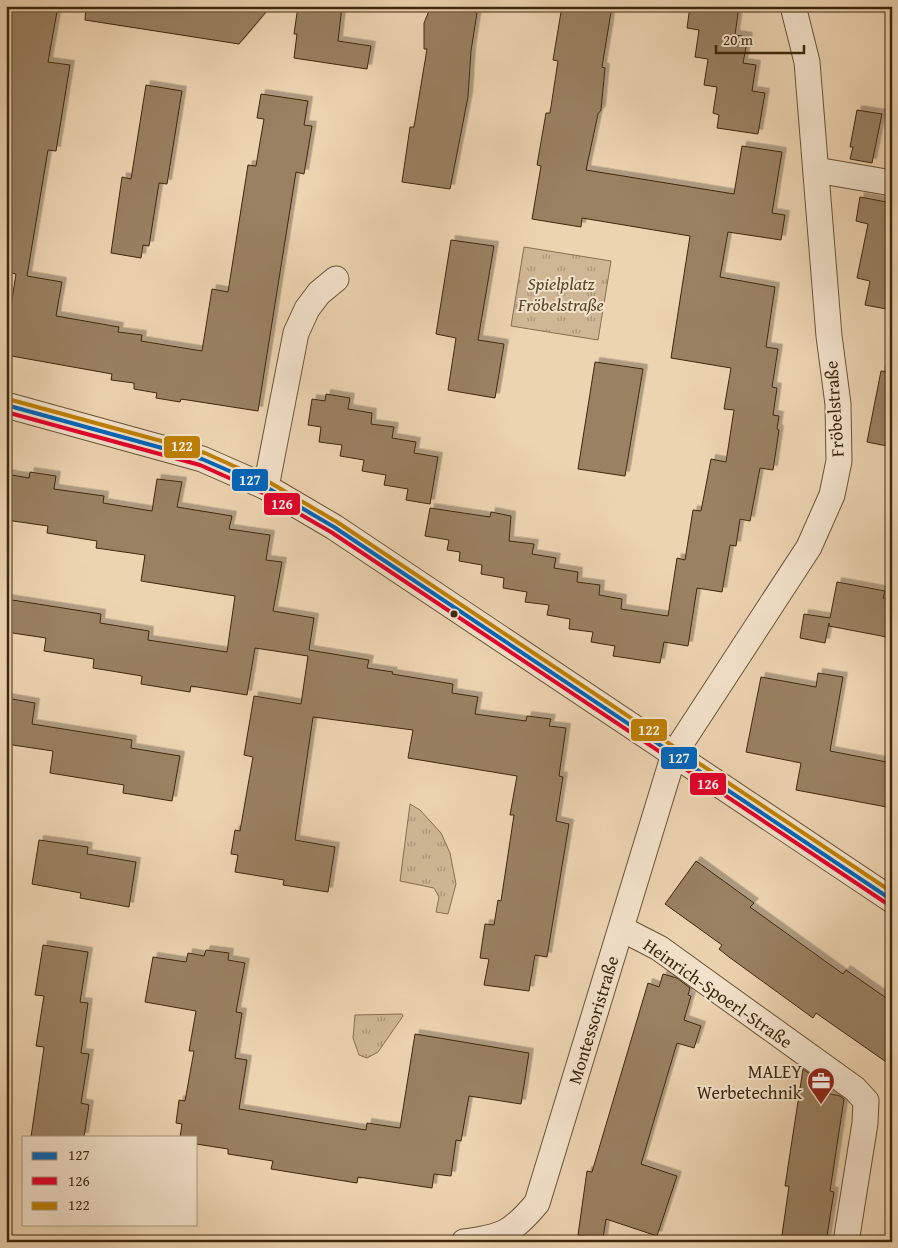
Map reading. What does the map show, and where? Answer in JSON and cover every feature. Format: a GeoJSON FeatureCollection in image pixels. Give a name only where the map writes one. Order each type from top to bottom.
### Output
{"type":"FeatureCollection","features":[{"type":"Feature","properties":{"kind":"street","name":"Fröbelstraße"},"geometry":{"type":"LineString","coordinates":[[674,754],[809,547],[832,496],[839,461],[838,404],[829,336],[807,62],[793,6]]}},
{"type":"Feature","properties":{"kind":"street"},"geometry":{"type":"LineString","coordinates":[[816,170],[892,183]]}},
{"type":"Feature","properties":{"kind":"street"},"geometry":{"type":"LineString","coordinates":[[266,487],[296,333],[307,309],[319,293],[336,279]]}},
{"type":"Feature","properties":{"kind":"street"},"geometry":{"type":"LineString","coordinates":[[6,405],[202,458],[266,487],[334,527],[892,900]]}},
{"type":"Feature","properties":{"kind":"street","name":"Montessoristraße"},"geometry":{"type":"LineString","coordinates":[[464,1242],[526,1233],[622,929],[674,754]]}},
{"type":"Feature","properties":{"kind":"street","name":"Heinrich-Spoerl-Straße"},"geometry":{"type":"LineString","coordinates":[[622,929],[659,948],[855,1089],[866,1101],[865,1123],[846,1242]]}},
{"type":"Feature","properties":{"kind":"green space","name":"Spielplatz Fröbelstraße"},"geometry":{"type":"Polygon","coordinates":[[[524,247],[611,261],[598,340],[511,326],[524,247]]]}},
{"type":"Feature","properties":{"kind":"green space"},"geometry":{"type":"Polygon","coordinates":[[[410,804],[420,810],[441,833],[450,853],[456,884],[448,914],[436,912],[439,897],[434,888],[400,881],[410,804]]]}},
{"type":"Feature","properties":{"kind":"green space"},"geometry":{"type":"Polygon","coordinates":[[[402,1014],[403,1016],[378,1052],[367,1058],[359,1055],[353,1038],[355,1015],[402,1014]]]}},
{"type":"Feature","properties":{"kind":"building"},"geometry":{"type":"Polygon","coordinates":[[[6,6],[58,6],[48,62],[70,65],[56,151],[48,150],[27,276],[62,282],[56,316],[119,327],[118,332],[142,335],[141,341],[202,351],[212,289],[228,292],[248,165],[256,166],[264,119],[257,118],[261,94],[308,101],[304,125],[312,126],[304,174],[296,172],[258,411],[181,399],[180,402],[156,398],[157,393],[134,389],[134,383],[111,380],[112,374],[6,355],[6,337],[16,274],[6,272],[6,6]]]}},
{"type":"Feature","properties":{"kind":"building"},"geometry":{"type":"Polygon","coordinates":[[[86,6],[271,6],[239,44],[85,20],[86,6]]]}},
{"type":"Feature","properties":{"kind":"building"},"geometry":{"type":"Polygon","coordinates":[[[298,6],[342,6],[338,41],[371,46],[367,69],[294,58],[297,34],[294,34],[298,6]]]}},
{"type":"Feature","properties":{"kind":"building"},"geometry":{"type":"Polygon","coordinates":[[[431,6],[475,6],[474,12],[477,13],[471,51],[468,97],[450,189],[402,182],[410,127],[414,127],[427,49],[424,49],[424,23],[431,6]]]}},
{"type":"Feature","properties":{"kind":"building"},"geometry":{"type":"Polygon","coordinates":[[[562,6],[612,6],[602,67],[605,68],[601,110],[598,114],[586,170],[734,194],[742,146],[782,152],[772,213],[785,215],[781,240],[728,232],[720,277],[775,287],[766,347],[778,349],[772,387],[777,388],[773,415],[779,416],[777,429],[779,430],[773,470],[760,468],[750,521],[740,519],[736,546],[730,545],[722,592],[697,588],[688,646],[664,642],[660,663],[613,656],[615,646],[591,642],[593,632],[569,629],[570,619],[547,615],[549,605],[525,602],[527,592],[503,588],[504,578],[481,574],[482,565],[459,561],[460,552],[447,550],[449,540],[425,536],[430,508],[490,517],[491,512],[511,516],[509,541],[534,544],[532,554],[556,558],[554,568],[578,572],[577,582],[600,585],[599,595],[622,599],[621,609],[668,616],[677,558],[685,560],[693,510],[701,511],[711,459],[726,462],[734,410],[724,409],[731,368],[671,358],[690,236],[582,218],[581,227],[532,219],[541,166],[537,165],[546,113],[550,113],[558,61],[553,60],[562,6]]]}},
{"type":"Feature","properties":{"kind":"building"},"geometry":{"type":"Polygon","coordinates":[[[690,6],[739,6],[735,35],[748,37],[743,63],[756,65],[752,91],[765,93],[758,134],[717,128],[719,115],[713,113],[717,87],[704,85],[708,59],[695,57],[699,30],[687,28],[690,6]]]}},
{"type":"Feature","properties":{"kind":"building"},"geometry":{"type":"Polygon","coordinates":[[[146,85],[182,91],[167,184],[159,183],[149,246],[143,245],[141,258],[111,253],[122,177],[131,179],[146,85]]]}},
{"type":"Feature","properties":{"kind":"building"},"geometry":{"type":"Polygon","coordinates":[[[857,110],[882,114],[872,163],[850,159],[853,147],[850,147],[857,110]]]}},
{"type":"Feature","properties":{"kind":"building"},"geometry":{"type":"Polygon","coordinates":[[[860,197],[892,203],[892,310],[865,305],[870,281],[857,278],[868,224],[856,221],[860,197]]]}},
{"type":"Feature","properties":{"kind":"building"},"geometry":{"type":"Polygon","coordinates":[[[451,240],[494,246],[478,340],[504,344],[495,398],[448,390],[456,338],[436,334],[451,240]]]}},
{"type":"Feature","properties":{"kind":"building"},"geometry":{"type":"Polygon","coordinates":[[[595,362],[643,369],[625,476],[578,469],[595,362]]]}},
{"type":"Feature","properties":{"kind":"building"},"geometry":{"type":"Polygon","coordinates":[[[881,371],[892,372],[892,447],[867,442],[881,371]]]}},
{"type":"Feature","properties":{"kind":"building"},"geometry":{"type":"Polygon","coordinates":[[[326,394],[350,398],[348,409],[372,413],[371,424],[394,427],[392,438],[416,442],[414,453],[438,457],[430,504],[406,500],[408,489],[384,485],[386,475],[362,471],[364,460],[340,456],[342,445],[319,442],[321,427],[308,425],[312,399],[325,401],[326,394]]]}},
{"type":"Feature","properties":{"kind":"building"},"geometry":{"type":"Polygon","coordinates":[[[30,472],[56,476],[54,489],[104,496],[103,503],[152,511],[157,479],[182,482],[177,507],[232,516],[229,529],[270,535],[266,560],[282,562],[273,611],[314,618],[309,650],[369,660],[367,668],[393,672],[392,674],[453,684],[452,693],[478,697],[475,714],[526,721],[527,716],[551,719],[549,726],[566,728],[559,776],[563,777],[556,821],[569,824],[547,957],[535,955],[529,991],[484,985],[489,959],[480,958],[485,924],[494,925],[498,900],[501,901],[514,815],[510,815],[517,776],[408,758],[413,730],[313,717],[295,840],[335,847],[328,892],[283,885],[284,880],[235,872],[238,855],[231,854],[235,830],[240,831],[253,757],[244,755],[254,696],[301,704],[308,656],[255,648],[247,695],[191,686],[190,692],[141,684],[142,676],[93,668],[94,659],[44,651],[46,638],[6,632],[6,599],[101,614],[100,623],[149,631],[148,640],[227,652],[235,596],[141,581],[145,555],[96,548],[97,541],[47,533],[48,526],[6,520],[6,474],[29,478],[30,472]]]}},
{"type":"Feature","properties":{"kind":"building"},"geometry":{"type":"Polygon","coordinates":[[[837,582],[885,591],[883,598],[892,599],[892,638],[829,626],[829,623],[825,643],[800,638],[804,614],[830,618],[837,582]]]}},
{"type":"Feature","properties":{"kind":"building"},"geometry":{"type":"Polygon","coordinates":[[[818,673],[843,677],[830,751],[892,763],[892,808],[796,790],[801,763],[746,752],[761,677],[816,687],[818,673]]]}},
{"type":"Feature","properties":{"kind":"building"},"geometry":{"type":"Polygon","coordinates":[[[6,698],[35,703],[32,724],[132,740],[131,748],[180,756],[172,801],[123,793],[124,785],[50,773],[53,751],[6,744],[6,698]]]}},
{"type":"Feature","properties":{"kind":"building"},"geometry":{"type":"Polygon","coordinates":[[[39,840],[88,847],[87,854],[136,862],[129,907],[80,898],[81,893],[32,884],[39,840]]]}},
{"type":"Feature","properties":{"kind":"building"},"geometry":{"type":"Polygon","coordinates":[[[696,861],[754,903],[750,907],[843,974],[846,970],[892,1002],[892,1066],[816,1013],[813,1018],[729,957],[719,949],[722,945],[665,904],[696,861]]]}},
{"type":"Feature","properties":{"kind":"building"},"geometry":{"type":"Polygon","coordinates":[[[43,945],[88,952],[80,1002],[88,1003],[81,1053],[89,1054],[81,1103],[89,1105],[84,1136],[31,1136],[44,1047],[36,1046],[44,996],[35,995],[43,945]]]}},
{"type":"Feature","properties":{"kind":"building"},"geometry":{"type":"Polygon","coordinates":[[[206,950],[229,953],[228,960],[245,963],[236,1012],[242,1013],[235,1058],[247,1060],[239,1109],[366,1130],[367,1123],[400,1128],[415,1034],[529,1053],[521,1104],[469,1096],[461,1141],[456,1140],[451,1176],[434,1174],[432,1188],[358,1177],[357,1183],[271,1169],[273,1161],[228,1154],[228,1149],[198,1144],[198,1136],[180,1136],[182,1124],[176,1123],[179,1100],[185,1101],[194,1051],[189,1051],[196,1011],[145,1002],[153,957],[186,962],[188,953],[204,956],[206,950]]]}},
{"type":"Feature","properties":{"kind":"building"},"geometry":{"type":"Polygon","coordinates":[[[663,974],[677,978],[690,988],[688,995],[691,996],[684,1020],[701,1026],[694,1048],[677,1043],[641,1164],[677,1176],[657,1236],[606,1219],[603,1239],[578,1235],[587,1171],[592,1172],[648,983],[659,987],[663,974]]]}},
{"type":"Feature","properties":{"kind":"building"},"geometry":{"type":"Polygon","coordinates":[[[803,1069],[828,1087],[826,1093],[840,1096],[844,1099],[830,1191],[834,1192],[826,1242],[781,1242],[789,1186],[785,1186],[803,1069]]]}},
{"type":"Feature","properties":{"kind":"transit line","name":"122"},"geometry":{"type":"LineString","coordinates":[[8,399],[205,453],[269,482],[337,522],[892,892]]}},
{"type":"Feature","properties":{"kind":"transit line","name":"127"},"geometry":{"type":"LineString","coordinates":[[6,405],[202,459],[266,487],[334,527],[892,900]]}},
{"type":"Feature","properties":{"kind":"transit line","name":"126"},"geometry":{"type":"LineString","coordinates":[[6,412],[200,465],[263,493],[331,532],[889,905]]}},
{"type":"Feature","properties":{"kind":"place","name":"MALEY Werbetechnik"},"geometry":{"type":"Point","coordinates":[821,1105]}}]}
